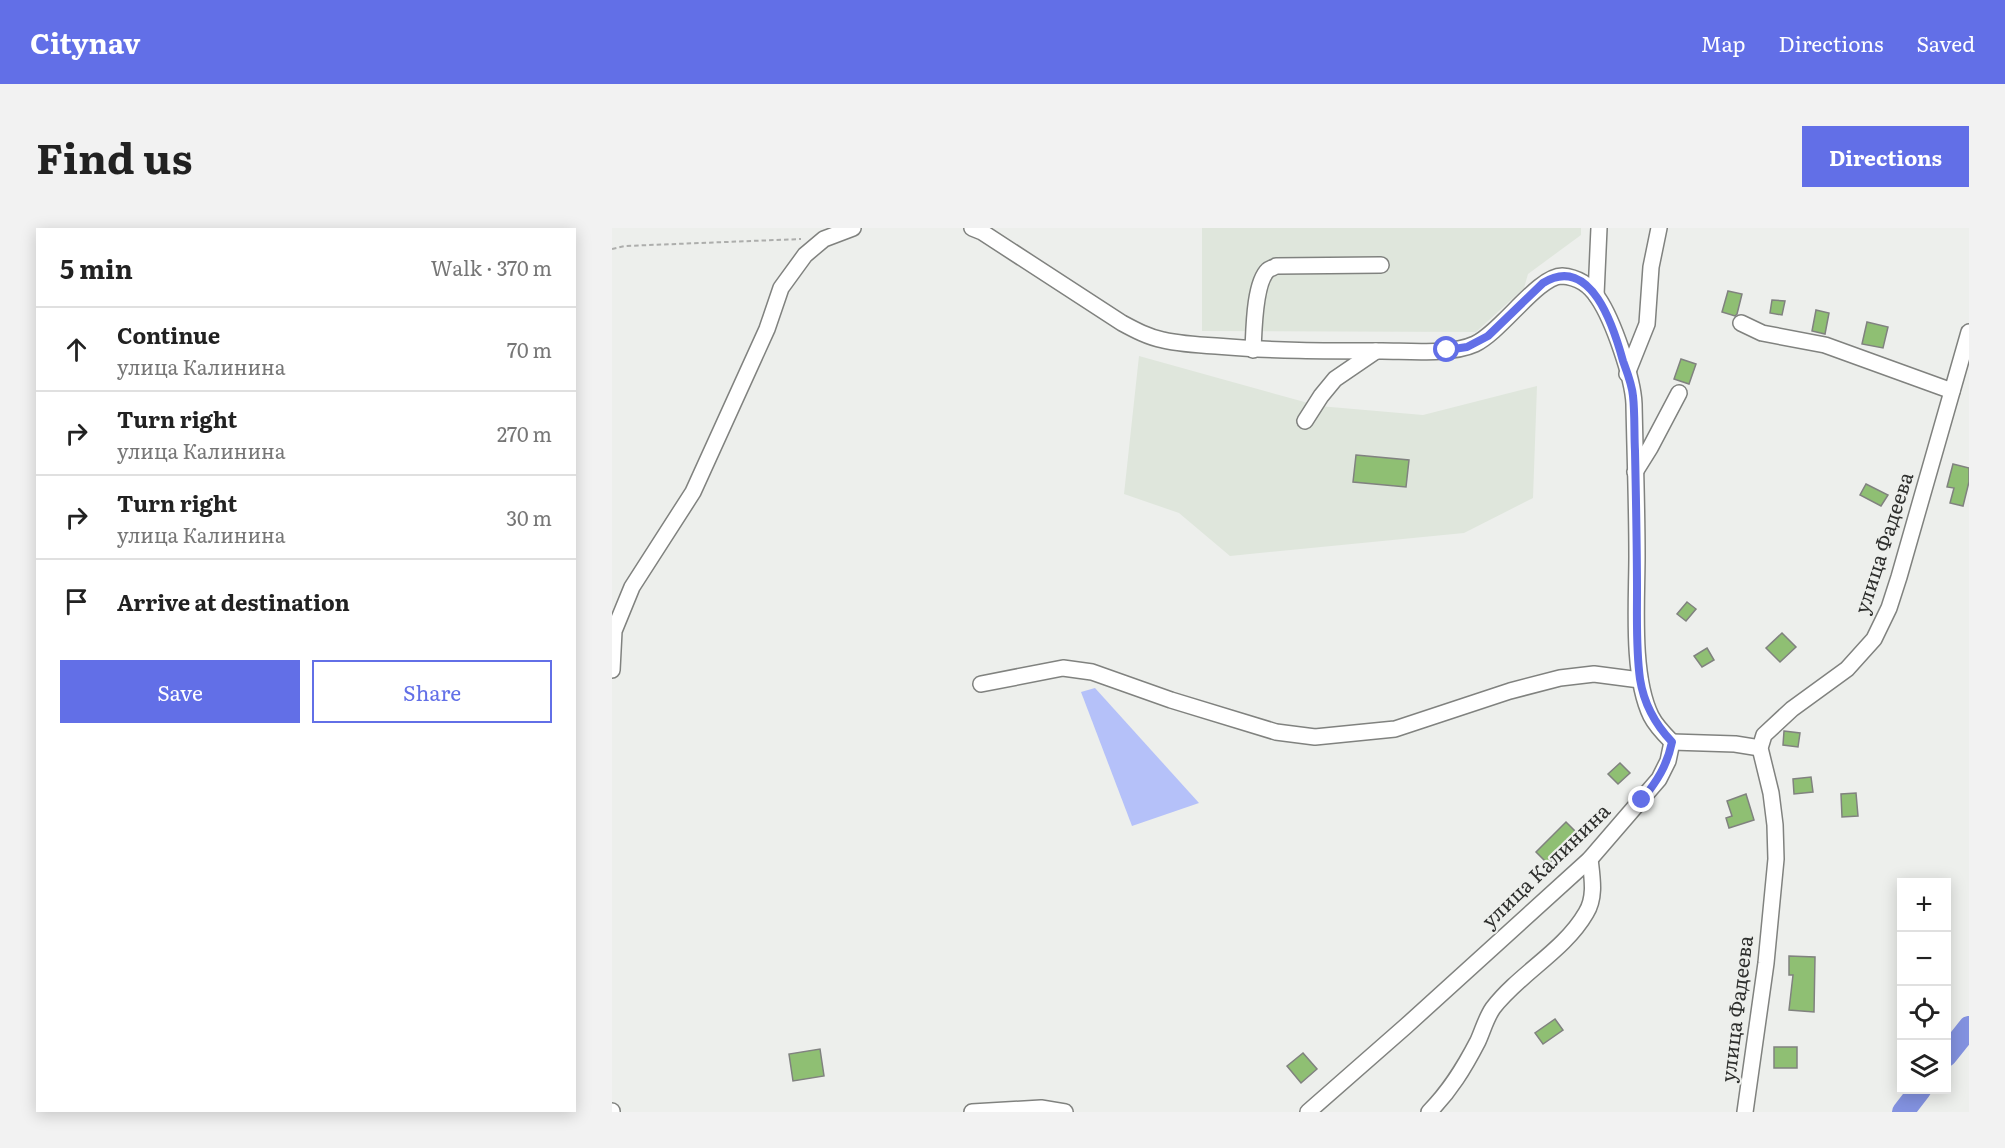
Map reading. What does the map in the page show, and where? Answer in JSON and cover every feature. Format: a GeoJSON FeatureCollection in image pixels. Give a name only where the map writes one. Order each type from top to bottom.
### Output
{"type":"FeatureCollection","features":[{"type":"Feature","properties":{"kind":"street"},"geometry":{"type":"LineString","coordinates":[[612,670],[614,631],[632,587],[693,492],[767,329],[781,288],[790,273],[811,249],[824,239],[852,228]]}},
{"type":"Feature","properties":{"kind":"street"},"geometry":{"type":"LineString","coordinates":[[972,228],[982,232],[1141,334],[1164,341],[1253,350],[1376,351],[1447,350],[1467,347],[1496,330],[1534,291],[1550,279],[1560,276],[1578,279],[1596,295],[1612,327],[1633,394],[1637,636],[1640,680],[1650,715],[1672,742],[1735,744],[1760,748]]}},
{"type":"Feature","properties":{"kind":"street"},"geometry":{"type":"LineString","coordinates":[[1596,295],[1599,228]]}},
{"type":"Feature","properties":{"kind":"street"},"geometry":{"type":"LineString","coordinates":[[1627,374],[1647,324],[1651,267],[1659,228]]}},
{"type":"Feature","properties":{"kind":"street"},"geometry":{"type":"LineString","coordinates":[[1253,350],[1258,294],[1262,278],[1268,270],[1276,266],[1381,266]]}},
{"type":"Feature","properties":{"kind":"street"},"geometry":{"type":"LineString","coordinates":[[1741,323],[1762,333],[1825,345],[1952,391]]}},
{"type":"Feature","properties":{"kind":"street","name":"улица Фадеева"},"geometry":{"type":"LineString","coordinates":[[1745,1112],[1766,963],[1776,859],[1772,804],[1760,748],[1764,735],[1771,728],[1814,692],[1847,669],[1874,639],[1889,608],[1899,577],[1969,332]]}},
{"type":"Feature","properties":{"kind":"street"},"geometry":{"type":"LineString","coordinates":[[1305,421],[1335,379],[1376,351]]}},
{"type":"Feature","properties":{"kind":"street"},"geometry":{"type":"LineString","coordinates":[[1635,472],[1679,393]]}},
{"type":"Feature","properties":{"kind":"street"},"geometry":{"type":"LineString","coordinates":[[981,684],[1064,668],[1092,672],[1171,700],[1276,732],[1315,737],[1395,729],[1509,691],[1560,678],[1594,674],[1640,680]]}},
{"type":"Feature","properties":{"kind":"street","name":"улица Калинина"},"geometry":{"type":"LineString","coordinates":[[1308,1112],[1590,859],[1659,779],[1668,761],[1672,742]]}},
{"type":"Feature","properties":{"kind":"street"},"geometry":{"type":"LineString","coordinates":[[1429,1112],[1461,1073],[1494,1007],[1513,985],[1559,944],[1587,912],[1592,899],[1590,859]]}},
{"type":"Feature","properties":{"kind":"street"},"geometry":{"type":"LineString","coordinates":[[972,1112],[1041,1108],[1065,1112]]}},
{"type":"Feature","properties":{"kind":"path"},"geometry":{"type":"LineString","coordinates":[[612,249],[625,246],[801,239]]}},
{"type":"Feature","properties":{"kind":"shaded area"},"geometry":{"type":"Polygon","coordinates":[[[1202,228],[1581,228],[1581,235],[1528,274],[1524,288],[1476,332],[1202,331],[1202,228]]]}},
{"type":"Feature","properties":{"kind":"shaded area"},"geometry":{"type":"Polygon","coordinates":[[[1139,356],[1319,406],[1423,415],[1537,386],[1533,498],[1464,533],[1230,556],[1179,513],[1124,494],[1139,356]]]}},
{"type":"Feature","properties":{"kind":"shaded area"},"geometry":{"type":"Polygon","coordinates":[[[1095,688],[1199,803],[1132,826],[1081,692],[1095,688]]]}},
{"type":"Feature","properties":{"kind":"building"},"geometry":{"type":"Polygon","coordinates":[[[1728,291],[1742,294],[1735,316],[1722,312],[1728,291]]]}},
{"type":"Feature","properties":{"kind":"building"},"geometry":{"type":"Polygon","coordinates":[[[1772,300],[1785,301],[1782,315],[1770,313],[1772,300]]]}},
{"type":"Feature","properties":{"kind":"building"},"geometry":{"type":"Polygon","coordinates":[[[1816,310],[1829,313],[1825,334],[1812,331],[1816,310]]]}},
{"type":"Feature","properties":{"kind":"building"},"geometry":{"type":"Polygon","coordinates":[[[1867,322],[1888,327],[1883,348],[1862,344],[1867,322]]]}},
{"type":"Feature","properties":{"kind":"building"},"geometry":{"type":"Polygon","coordinates":[[[1681,359],[1696,364],[1689,384],[1674,379],[1681,359]]]}},
{"type":"Feature","properties":{"kind":"building"},"geometry":{"type":"Polygon","coordinates":[[[1356,455],[1409,460],[1406,487],[1353,482],[1356,455]]]}},
{"type":"Feature","properties":{"kind":"building"},"geometry":{"type":"Polygon","coordinates":[[[1953,464],[1969,468],[1969,482],[1963,506],[1950,503],[1954,488],[1947,487],[1953,464]]]}},
{"type":"Feature","properties":{"kind":"building"},"geometry":{"type":"Polygon","coordinates":[[[1866,484],[1888,495],[1881,506],[1860,495],[1866,484]]]}},
{"type":"Feature","properties":{"kind":"building"},"geometry":{"type":"Polygon","coordinates":[[[1687,602],[1696,609],[1686,621],[1677,614],[1687,602]]]}},
{"type":"Feature","properties":{"kind":"building"},"geometry":{"type":"Polygon","coordinates":[[[1782,633],[1796,647],[1780,662],[1766,648],[1782,633]]]}},
{"type":"Feature","properties":{"kind":"building"},"geometry":{"type":"Polygon","coordinates":[[[1707,648],[1714,660],[1702,667],[1694,656],[1707,648]]]}},
{"type":"Feature","properties":{"kind":"building"},"geometry":{"type":"Polygon","coordinates":[[[1784,731],[1800,733],[1798,747],[1783,745],[1784,731]]]}},
{"type":"Feature","properties":{"kind":"building"},"geometry":{"type":"Polygon","coordinates":[[[1620,763],[1630,773],[1618,784],[1608,774],[1620,763]]]}},
{"type":"Feature","properties":{"kind":"building"},"geometry":{"type":"Polygon","coordinates":[[[1811,777],[1813,792],[1794,794],[1793,779],[1811,777]]]}},
{"type":"Feature","properties":{"kind":"building"},"geometry":{"type":"Polygon","coordinates":[[[1856,793],[1858,816],[1842,817],[1841,794],[1856,793]]]}},
{"type":"Feature","properties":{"kind":"building"},"geometry":{"type":"Polygon","coordinates":[[[1746,794],[1754,820],[1729,828],[1726,818],[1732,816],[1727,801],[1746,794]]]}},
{"type":"Feature","properties":{"kind":"building"},"geometry":{"type":"Polygon","coordinates":[[[1566,822],[1579,835],[1548,864],[1536,852],[1566,822]]]}},
{"type":"Feature","properties":{"kind":"building"},"geometry":{"type":"Polygon","coordinates":[[[1789,956],[1815,957],[1814,1012],[1789,1010],[1793,975],[1789,975],[1789,956]]]}},
{"type":"Feature","properties":{"kind":"building"},"geometry":{"type":"Polygon","coordinates":[[[1555,1019],[1563,1030],[1543,1044],[1535,1033],[1555,1019]]]}},
{"type":"Feature","properties":{"kind":"building"},"geometry":{"type":"Polygon","coordinates":[[[1774,1047],[1797,1047],[1797,1068],[1774,1068],[1774,1047]]]}},
{"type":"Feature","properties":{"kind":"building"},"geometry":{"type":"Polygon","coordinates":[[[820,1049],[824,1076],[793,1081],[789,1054],[820,1049]]]}},
{"type":"Feature","properties":{"kind":"building"},"geometry":{"type":"Polygon","coordinates":[[[1303,1053],[1317,1069],[1301,1083],[1287,1066],[1303,1053]]]}},
{"type":"Feature","properties":{"kind":"waterway"},"geometry":{"type":"LineString","coordinates":[[1951,1050],[1969,1027]]}},
{"type":"Feature","properties":{"kind":"waterway"},"geometry":{"type":"LineString","coordinates":[[1903,1112],[1917,1094]]}},
{"type":"Feature","properties":{"kind":"route"},"geometry":{"type":"LineString","coordinates":[[1447,350],[1467,347],[1488,336],[1543,283],[1560,276],[1578,279],[1588,286],[1598,298],[1612,327],[1633,394],[1637,636],[1640,680],[1650,715],[1672,742],[1668,761],[1659,779],[1642,800]]}}]}
